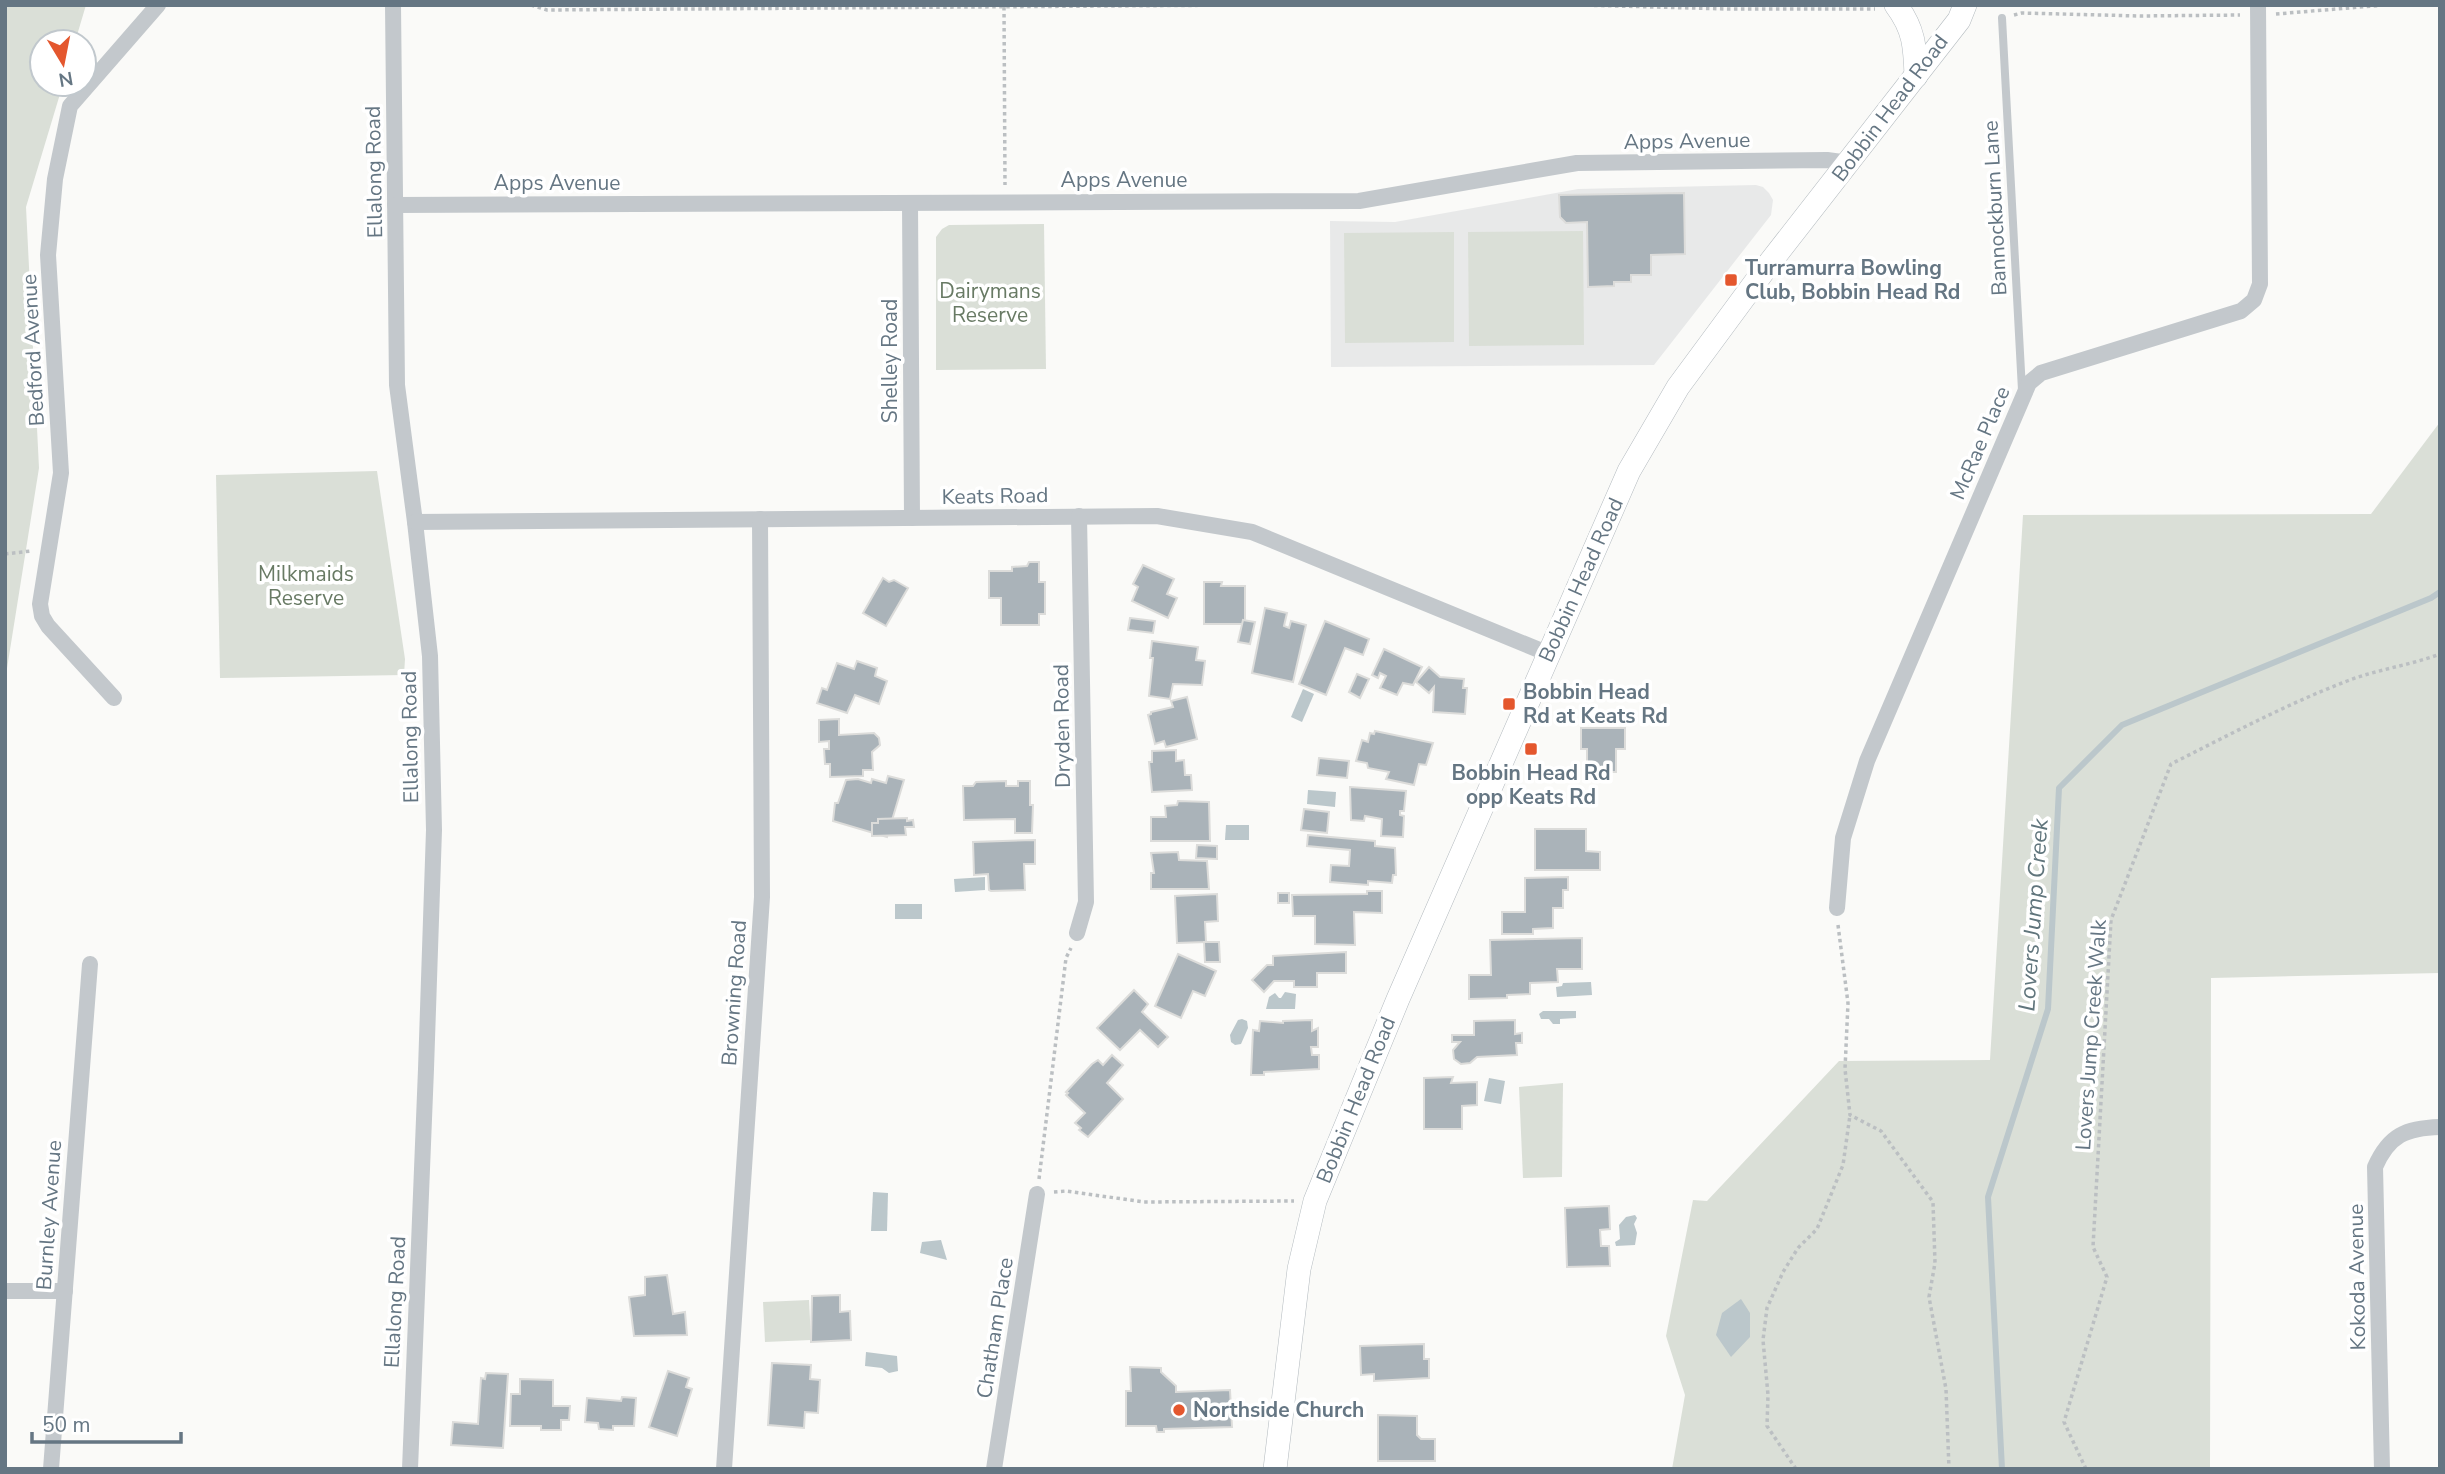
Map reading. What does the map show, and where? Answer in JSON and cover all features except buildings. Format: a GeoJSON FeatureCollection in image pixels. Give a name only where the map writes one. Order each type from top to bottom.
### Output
{"type":"FeatureCollection","features":[{"type":"Feature","properties":{"kind":"main road","name":"Bobbin Head Road"},"geometry":{"type":"LineString","coordinates":[[1275,1469],[1299,1269],[1315,1201],[1387,1023],[1629,471],[1678,387],[1760,276],[1959,20],[1965,5]]}},
{"type":"Feature","properties":{"kind":"main road"},"geometry":{"type":"LineString","coordinates":[[1889,7],[1909,22],[1915,47],[1916,76]]}},
{"type":"Feature","properties":{"kind":"street","name":"Bedford Avenue"},"geometry":{"type":"LineString","coordinates":[[114,698],[48,626],[42,616],[40,604],[61,473],[48,255],[55,179],[70,106],[158,5]]}},
{"type":"Feature","properties":{"kind":"street","name":"Ellalong Road"},"geometry":{"type":"LineString","coordinates":[[393,5],[397,385],[430,656],[433,830],[410,1469]]}},
{"type":"Feature","properties":{"kind":"street","name":"McRae Place"},"geometry":{"type":"LineString","coordinates":[[1836,908],[1843,838],[1867,761],[2029,383],[2041,373],[2241,311],[2254,300],[2260,284],[2258,5]]}},
{"type":"Feature","properties":{"kind":"street","name":"Apps Avenue"},"geometry":{"type":"LineString","coordinates":[[395,205],[1359,201],[1577,163],[1827,160],[1849,163]]}},
{"type":"Feature","properties":{"kind":"street","name":"Shelley Road"},"geometry":{"type":"LineString","coordinates":[[910,203],[912,518]]}},
{"type":"Feature","properties":{"kind":"street","name":"Dryden Road"},"geometry":{"type":"LineString","coordinates":[[1077,933],[1086,902],[1079,516]]}},
{"type":"Feature","properties":{"kind":"street","name":"Keats Road"},"geometry":{"type":"LineString","coordinates":[[415,522],[1157,516],[1252,531],[1549,653]]}},
{"type":"Feature","properties":{"kind":"street","name":"Browning Road"},"geometry":{"type":"LineString","coordinates":[[724,1469],[762,897],[760,519]]}},
{"type":"Feature","properties":{"kind":"street","name":"Burnley Avenue"},"geometry":{"type":"LineString","coordinates":[[51,1469],[90,964]]}},
{"type":"Feature","properties":{"kind":"street","name":"Kokoda Avenue"},"geometry":{"type":"LineString","coordinates":[[2382,1469],[2375,1167],[2390,1141],[2404,1132],[2440,1127]]}},
{"type":"Feature","properties":{"kind":"street","name":"Chatham Place"},"geometry":{"type":"LineString","coordinates":[[994,1469],[1037,1194]]}},
{"type":"Feature","properties":{"kind":"street"},"geometry":{"type":"LineString","coordinates":[[5,1290],[65,1291]]}},
{"type":"Feature","properties":{"kind":"lane","name":"Bannockburn Lane"},"geometry":{"type":"LineString","coordinates":[[2002,18],[2022,397]]}},
{"type":"Feature","properties":{"kind":"path"},"geometry":{"type":"LineString","coordinates":[[531,5],[547,10],[1250,5]]}},
{"type":"Feature","properties":{"kind":"path"},"geometry":{"type":"LineString","coordinates":[[1580,5],[1728,9],[1889,7]]}},
{"type":"Feature","properties":{"kind":"path"},"geometry":{"type":"LineString","coordinates":[[2281,13],[2385,5]]}},
{"type":"Feature","properties":{"kind":"path"},"geometry":{"type":"LineString","coordinates":[[1004,6],[1006,202]]}},
{"type":"Feature","properties":{"kind":"path"},"geometry":{"type":"LineString","coordinates":[[2002,18],[2022,13],[2239,15]]}},
{"type":"Feature","properties":{"kind":"path"},"geometry":{"type":"LineString","coordinates":[[5,554],[20,551],[48,552]]}},
{"type":"Feature","properties":{"kind":"path","name":"Lovers Jump Creek Walk"},"geometry":{"type":"LineString","coordinates":[[2086,1469],[2064,1422],[2107,1278],[2093,1247],[2111,920],[2171,765],[2260,719],[2344,682],[2440,654]]}},
{"type":"Feature","properties":{"kind":"path"},"geometry":{"type":"LineString","coordinates":[[1796,1469],[1767,1426],[1768,1395],[1763,1340],[1767,1308],[1783,1272],[1798,1248],[1817,1229],[1843,1165],[1850,1115],[1846,1069],[1848,1003],[1836,908]]}},
{"type":"Feature","properties":{"kind":"path"},"geometry":{"type":"LineString","coordinates":[[1077,933],[1066,958],[1037,1194],[1066,1191],[1144,1202],[1315,1201]]}},
{"type":"Feature","properties":{"kind":"path"},"geometry":{"type":"LineString","coordinates":[[1850,1115],[1881,1131],[1933,1202],[1935,1263],[1929,1297],[1947,1389],[1949,1469]]}},
{"type":"Feature","properties":{"kind":"shaded area"},"geometry":{"type":"Polygon","coordinates":[[[1763,187],[1773,200],[1771,215],[1654,365],[1331,367],[1330,221],[1395,222],[1578,189],[1763,187]]]}},
{"type":"Feature","properties":{"kind":"shaded area"},"geometry":{"type":"Polygon","coordinates":[[[1303,689],[1314,694],[1302,722],[1291,717],[1303,689]]]}},
{"type":"Feature","properties":{"kind":"shaded area"},"geometry":{"type":"Polygon","coordinates":[[[1308,790],[1336,792],[1335,807],[1307,804],[1308,790]]]}},
{"type":"Feature","properties":{"kind":"shaded area"},"geometry":{"type":"Polygon","coordinates":[[[1226,825],[1249,825],[1249,840],[1225,840],[1226,825]]]}},
{"type":"Feature","properties":{"kind":"shaded area"},"geometry":{"type":"Polygon","coordinates":[[[985,877],[985,890],[955,892],[954,879],[985,877]]]}},
{"type":"Feature","properties":{"kind":"shaded area"},"geometry":{"type":"Polygon","coordinates":[[[895,904],[922,904],[922,919],[895,919],[895,904]]]}},
{"type":"Feature","properties":{"kind":"shaded area"},"geometry":{"type":"Polygon","coordinates":[[[1591,982],[1592,995],[1557,997],[1556,987],[1562,986],[1563,983],[1591,982]]]}},
{"type":"Feature","properties":{"kind":"shaded area"},"geometry":{"type":"Polygon","coordinates":[[[1285,992],[1296,994],[1295,1009],[1266,1009],[1269,997],[1275,993],[1281,998],[1285,992]]]}},
{"type":"Feature","properties":{"kind":"shaded area"},"geometry":{"type":"Polygon","coordinates":[[[1543,1011],[1576,1011],[1576,1018],[1560,1019],[1560,1024],[1553,1024],[1549,1019],[1541,1019],[1539,1014],[1543,1011]]]}},
{"type":"Feature","properties":{"kind":"shaded area"},"geometry":{"type":"Polygon","coordinates":[[[1238,1020],[1247,1021],[1248,1028],[1241,1044],[1235,1045],[1231,1042],[1230,1035],[1238,1020]]]}},
{"type":"Feature","properties":{"kind":"shaded area"},"geometry":{"type":"Polygon","coordinates":[[[1489,1078],[1505,1081],[1501,1104],[1484,1101],[1489,1078]]]}},
{"type":"Feature","properties":{"kind":"shaded area"},"geometry":{"type":"Polygon","coordinates":[[[873,1192],[888,1193],[887,1231],[871,1231],[873,1192]]]}},
{"type":"Feature","properties":{"kind":"shaded area"},"geometry":{"type":"Polygon","coordinates":[[[1635,1215],[1635,1245],[1616,1246],[1615,1242],[1620,1239],[1619,1225],[1626,1217],[1635,1215]]]}},
{"type":"Feature","properties":{"kind":"shaded area"},"geometry":{"type":"Polygon","coordinates":[[[941,1240],[947,1260],[920,1253],[922,1242],[941,1240]]]}},
{"type":"Feature","properties":{"kind":"shaded area"},"geometry":{"type":"Polygon","coordinates":[[[1741,1299],[1750,1313],[1750,1337],[1731,1357],[1716,1335],[1722,1313],[1741,1299]]]}},
{"type":"Feature","properties":{"kind":"shaded area"},"geometry":{"type":"Polygon","coordinates":[[[866,1352],[897,1356],[898,1371],[889,1373],[882,1368],[865,1366],[866,1352]]]}},
{"type":"Feature","properties":{"kind":"green space"},"geometry":{"type":"Polygon","coordinates":[[[5,5],[86,5],[79,28],[28,28],[28,98],[59,98],[26,207],[39,468],[5,681],[5,5]]]}},
{"type":"Feature","properties":{"kind":"green space","name":"Dairymans Reserve"},"geometry":{"type":"Polygon","coordinates":[[[1044,224],[1046,369],[936,370],[936,237],[949,225],[1044,224]]]}},
{"type":"Feature","properties":{"kind":"green space"},"geometry":{"type":"Polygon","coordinates":[[[1583,231],[1584,345],[1469,346],[1468,232],[1583,231]]]}},
{"type":"Feature","properties":{"kind":"green space"},"geometry":{"type":"Polygon","coordinates":[[[1454,232],[1454,342],[1345,343],[1344,233],[1454,232]]]}},
{"type":"Feature","properties":{"kind":"green space"},"geometry":{"type":"Polygon","coordinates":[[[2440,422],[2440,973],[2211,978],[2210,1469],[1672,1469],[1685,1395],[1666,1336],[1693,1200],[1707,1201],[1839,1061],[1990,1060],[2023,515],[2371,514],[2440,422]]]}},
{"type":"Feature","properties":{"kind":"green space","name":"Milkmaids Reserve"},"geometry":{"type":"Polygon","coordinates":[[[377,471],[405,659],[404,675],[220,678],[216,475],[377,471]]]}},
{"type":"Feature","properties":{"kind":"green space"},"geometry":{"type":"Polygon","coordinates":[[[1563,1083],[1562,1177],[1523,1178],[1519,1087],[1563,1083]]]}},
{"type":"Feature","properties":{"kind":"green space"},"geometry":{"type":"Polygon","coordinates":[[[809,1300],[811,1340],[765,1342],[763,1302],[809,1300]]]}},
{"type":"Feature","properties":{"kind":"waterway","name":"Lovers Jump Creek"},"geometry":{"type":"LineString","coordinates":[[2002,1469],[1988,1197],[2048,1009],[2059,788],[2122,725],[2440,592]]}},
{"type":"Feature","properties":{"kind":"place","name":"Turramurra Bowling Club, Bobbin Head Rd"},"geometry":{"type":"Point","coordinates":[1731,280]}},
{"type":"Feature","properties":{"kind":"place","name":"Bobbin Head Rd at Keats Rd"},"geometry":{"type":"Point","coordinates":[1509,704]}},
{"type":"Feature","properties":{"kind":"place","name":"Bobbin Head Rd opp Keats Rd"},"geometry":{"type":"Point","coordinates":[1531,749]}},
{"type":"Feature","properties":{"kind":"place","name":"Northside Church"},"geometry":{"type":"Point","coordinates":[1179,1410]}}]}
